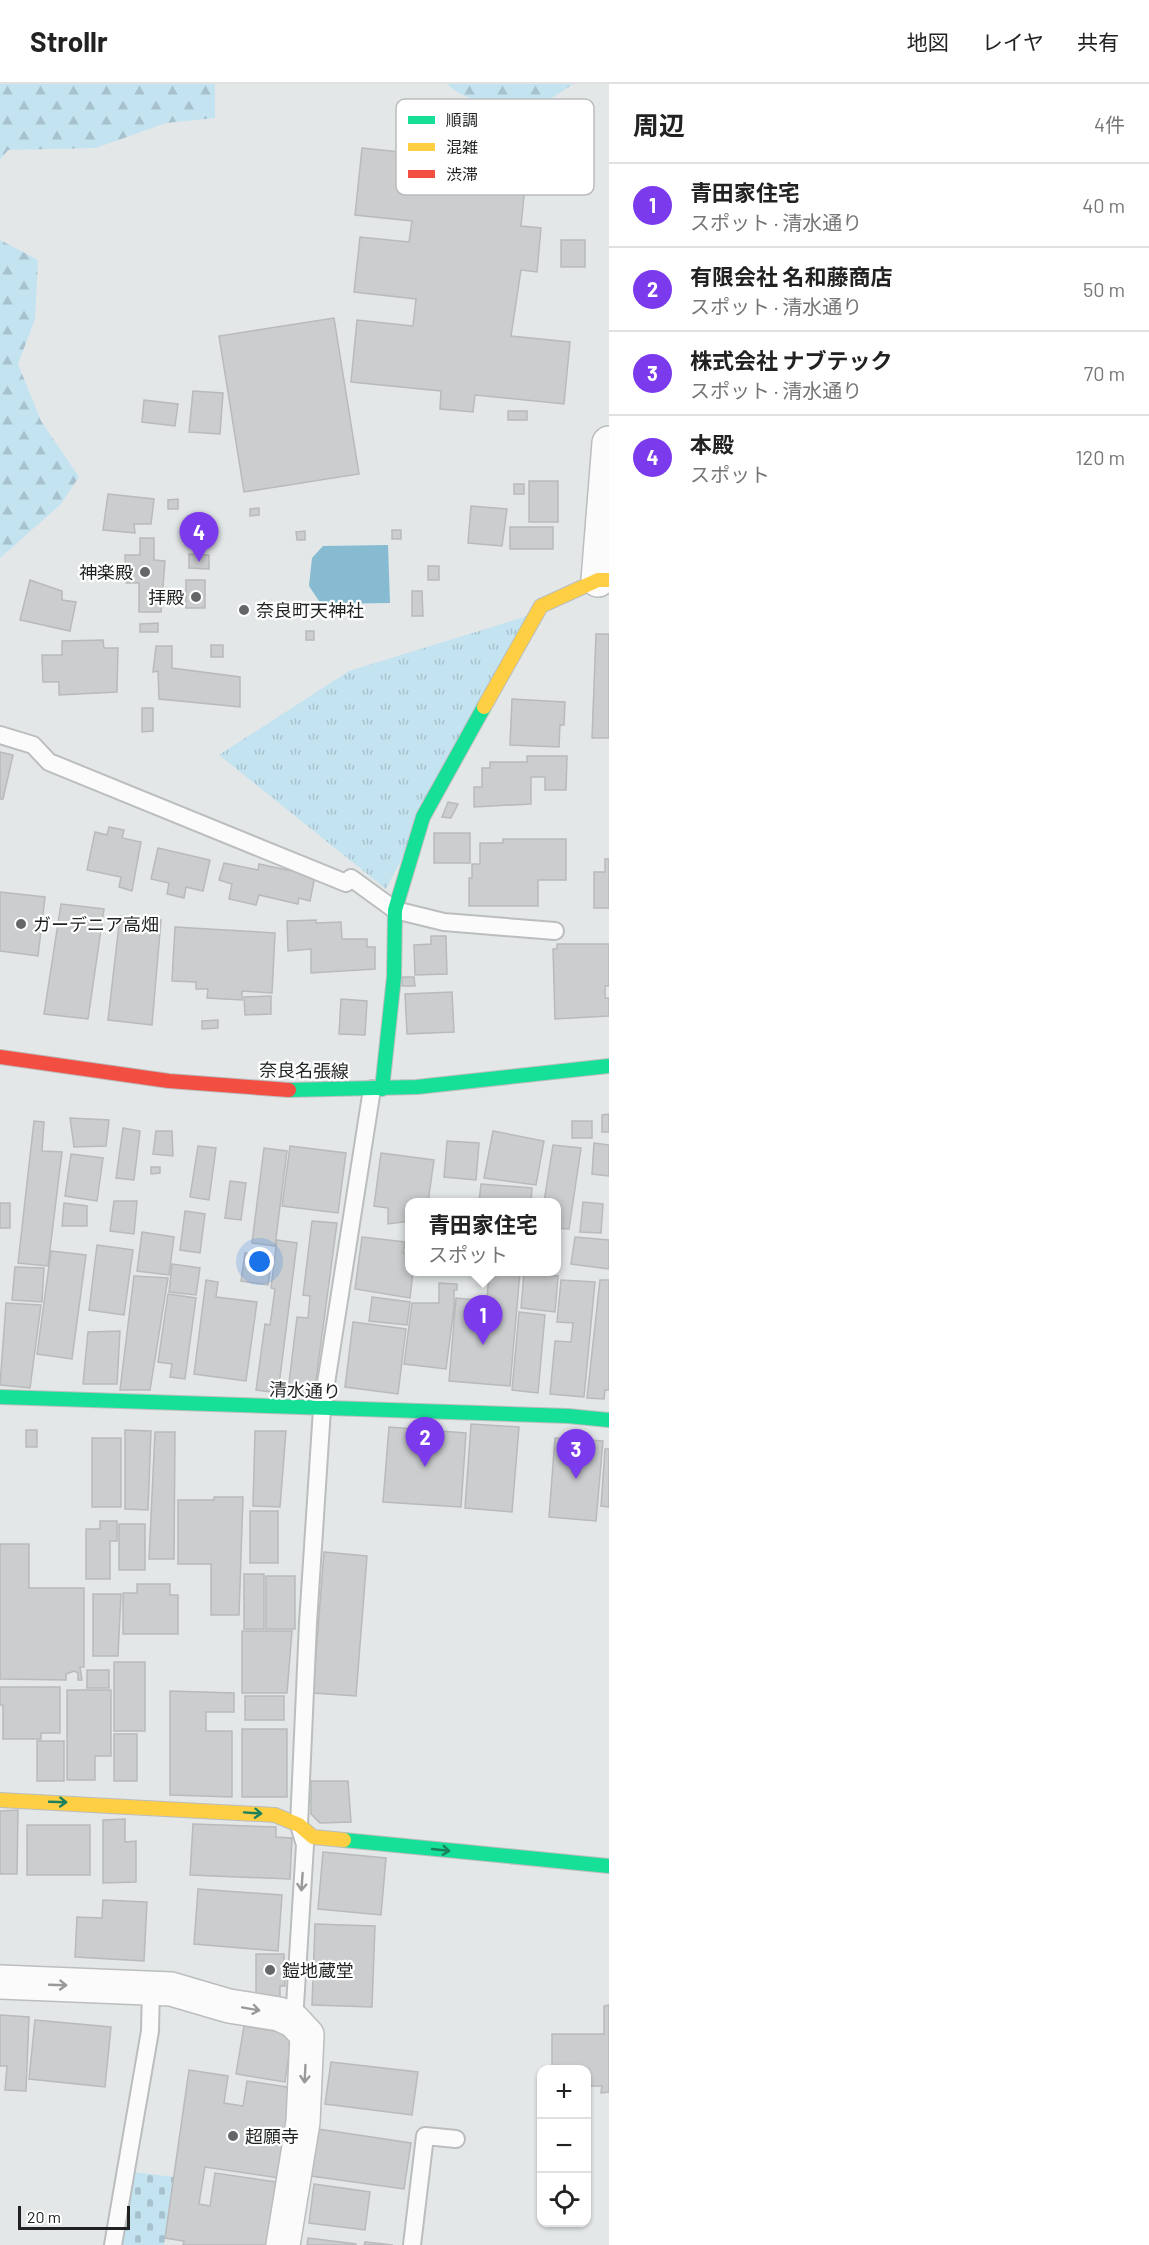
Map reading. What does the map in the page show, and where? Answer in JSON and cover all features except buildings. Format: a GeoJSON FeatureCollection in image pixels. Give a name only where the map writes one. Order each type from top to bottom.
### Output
{"type":"FeatureCollection","features":[{"type":"Feature","properties":{"kind":"street"},"geometry":{"type":"LineString","coordinates":[[377,1089],[394,978],[395,910],[423,817],[542,606],[604,580],[609,443]]}},
{"type":"Feature","properties":{"kind":"street","name":"奈良名張線"},"geometry":{"type":"LineString","coordinates":[[0,1057],[226,1087],[377,1089],[509,1080],[609,1066]]}},
{"type":"Feature","properties":{"kind":"street","name":"清水通り"},"geometry":{"type":"LineString","coordinates":[[0,1397],[568,1416],[609,1420]]}},
{"type":"Feature","properties":{"kind":"street"},"geometry":{"type":"LineString","coordinates":[[0,1800],[163,1807],[275,1815],[299,1825],[314,1837],[609,1866]]}},
{"type":"Feature","properties":{"kind":"street"},"geometry":{"type":"LineString","coordinates":[[0,1982],[171,1989],[229,2006],[279,2014],[294,2021],[307,2035],[303,2122],[283,2245]]}},
{"type":"Feature","properties":{"kind":"lane"},"geometry":{"type":"LineString","coordinates":[[0,735],[33,745],[49,762],[346,883],[351,878],[395,910],[444,922],[555,931]]}},
{"type":"Feature","properties":{"kind":"lane"},"geometry":{"type":"LineString","coordinates":[[294,2021],[305,1845],[299,1825],[308,1623],[322,1409],[377,1089]]}},
{"type":"Feature","properties":{"kind":"lane"},"geometry":{"type":"LineString","coordinates":[[113,2245],[150,2031],[151,1988]]}},
{"type":"Feature","properties":{"kind":"lane"},"geometry":{"type":"LineString","coordinates":[[412,2245],[425,2136],[456,2139]]}},
{"type":"Feature","properties":{"kind":"green space"},"geometry":{"type":"Polygon","coordinates":[[[0,84],[215,84],[215,118],[166,123],[96,148],[8,150],[0,160],[0,84]]]}},
{"type":"Feature","properties":{"kind":"green space"},"geometry":{"type":"Polygon","coordinates":[[[447,84],[573,84],[549,99],[471,99],[447,84]]]}},
{"type":"Feature","properties":{"kind":"green space"},"geometry":{"type":"Polygon","coordinates":[[[0,240],[38,260],[35,319],[18,364],[41,421],[79,477],[60,505],[0,558],[0,240]]]}},
{"type":"Feature","properties":{"kind":"green space"},"geometry":{"type":"Polygon","coordinates":[[[531,615],[386,889],[219,755],[349,671],[531,615]]]}},
{"type":"Feature","properties":{"kind":"green space"},"geometry":{"type":"Polygon","coordinates":[[[133,2172],[174,2177],[164,2245],[121,2245],[133,2172]]]}},
{"type":"Feature","properties":{"kind":"shaded area"},"geometry":{"type":"Polygon","coordinates":[[[388,545],[390,603],[321,604],[309,586],[312,558],[323,546],[388,545]]]}},
{"type":"Feature","properties":{"kind":"traffic: fast"},"geometry":{"type":"LineString","coordinates":[[382,1089],[394,977],[395,910],[423,817],[484,707]]}},
{"type":"Feature","properties":{"kind":"traffic: fast"},"geometry":{"type":"LineString","coordinates":[[289,1090],[417,1087],[609,1066]]}},
{"type":"Feature","properties":{"kind":"traffic: fast"},"geometry":{"type":"LineString","coordinates":[[0,1397],[568,1416],[609,1420]]}},
{"type":"Feature","properties":{"kind":"traffic: fast"},"geometry":{"type":"LineString","coordinates":[[344,1840],[609,1866]]}},
{"type":"Feature","properties":{"kind":"traffic: slow"},"geometry":{"type":"LineString","coordinates":[[484,707],[541,606],[598,580],[609,580]]}},
{"type":"Feature","properties":{"kind":"traffic: slow"},"geometry":{"type":"LineString","coordinates":[[0,1800],[275,1815],[299,1825],[313,1837],[344,1840]]}},
{"type":"Feature","properties":{"kind":"traffic: jam"},"geometry":{"type":"LineString","coordinates":[[0,1057],[169,1081],[289,1090]]}},
{"type":"Feature","properties":{"kind":"place","name":"本殿"},"geometry":{"type":"Point","coordinates":[199,562]}},
{"type":"Feature","properties":{"kind":"place","name":"神楽殿"},"geometry":{"type":"Point","coordinates":[145,572]}},
{"type":"Feature","properties":{"kind":"place","name":"拝殿"},"geometry":{"type":"Point","coordinates":[196,597]}},
{"type":"Feature","properties":{"kind":"place","name":"奈良町天神社"},"geometry":{"type":"Point","coordinates":[244,610]}},
{"type":"Feature","properties":{"kind":"place","name":"ガーデニア高畑"},"geometry":{"type":"Point","coordinates":[21,924]}},
{"type":"Feature","properties":{"kind":"place","name":"青田家住宅"},"geometry":{"type":"Point","coordinates":[483,1345]}},
{"type":"Feature","properties":{"kind":"place","name":"有限会社 名和藤商店"},"geometry":{"type":"Point","coordinates":[425,1467]}},
{"type":"Feature","properties":{"kind":"place","name":"株式会社 ナブテック"},"geometry":{"type":"Point","coordinates":[576,1479]}},
{"type":"Feature","properties":{"kind":"place","name":"鎧地蔵堂"},"geometry":{"type":"Point","coordinates":[270,1970]}},
{"type":"Feature","properties":{"kind":"place","name":"超願寺"},"geometry":{"type":"Point","coordinates":[233,2136]}}]}
